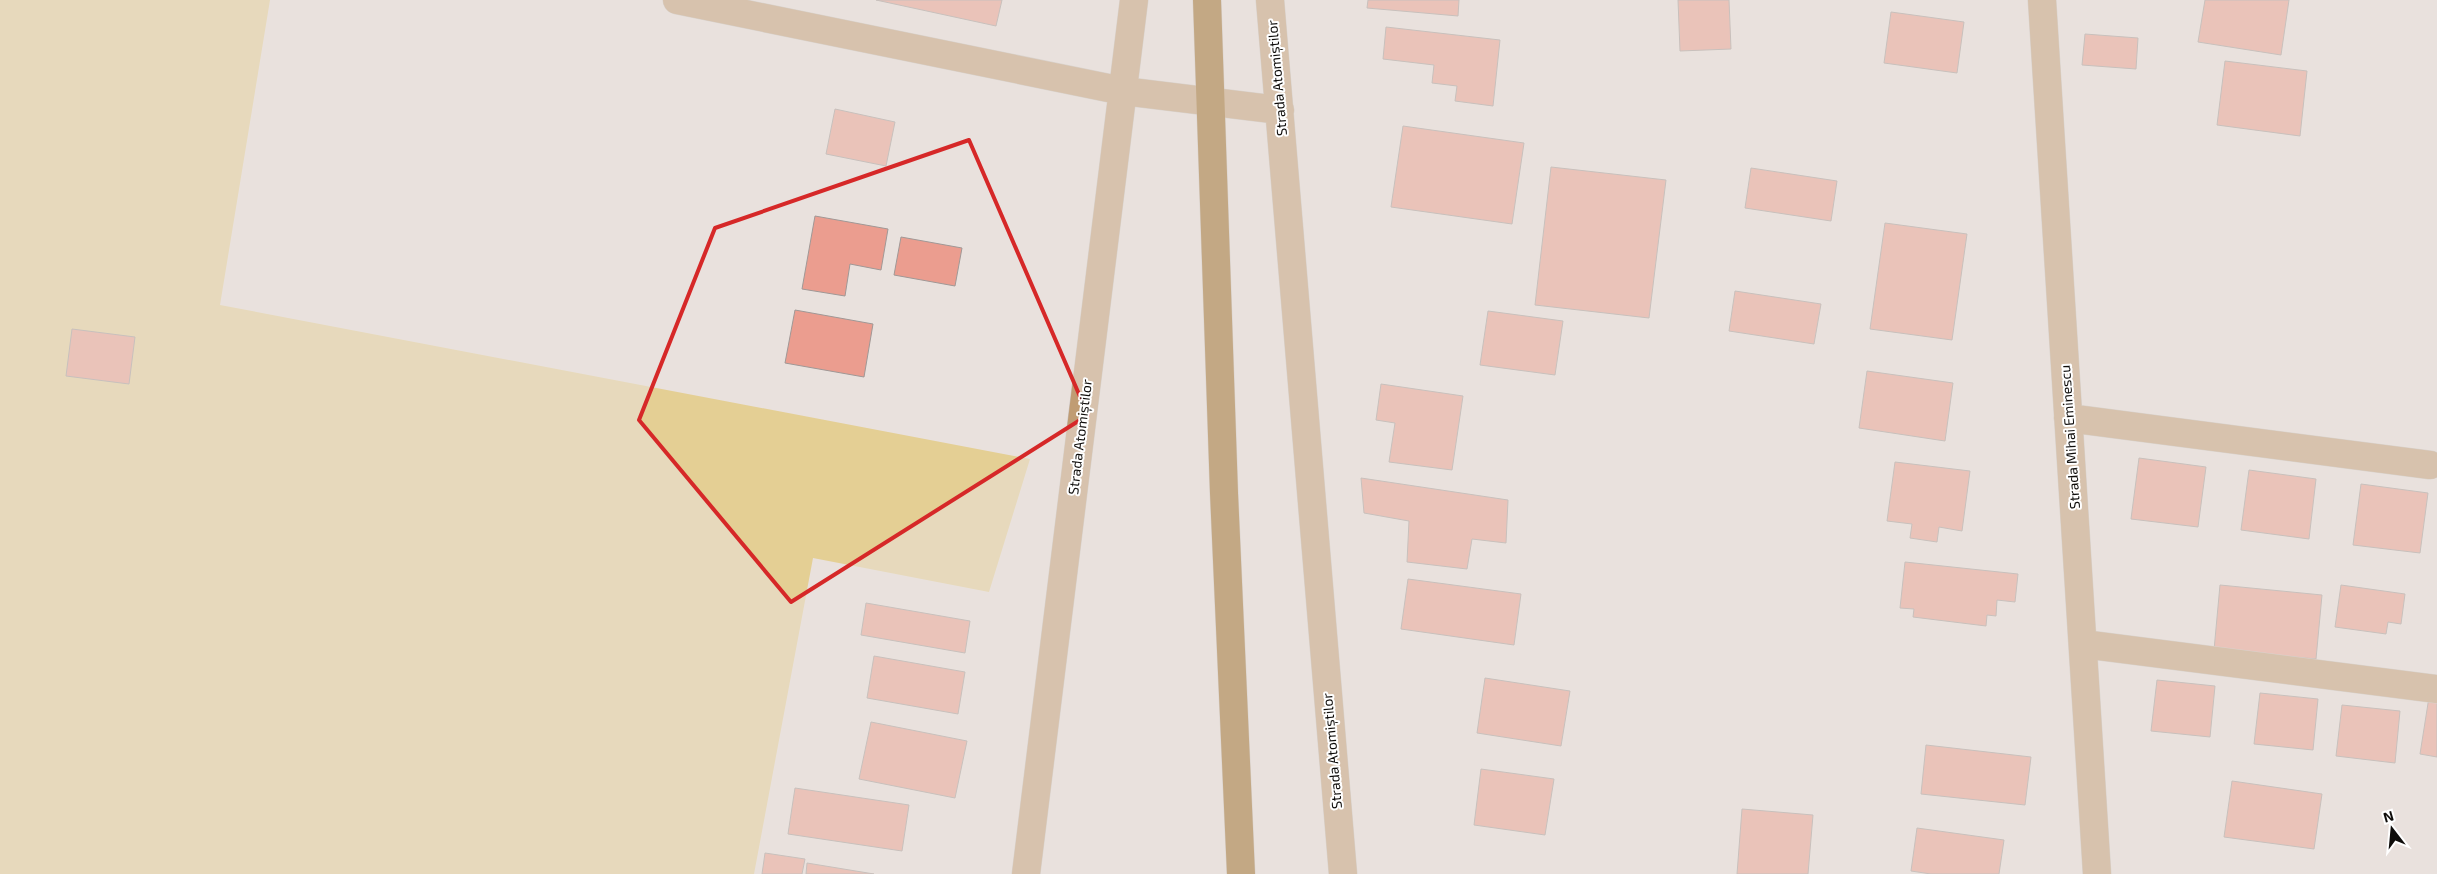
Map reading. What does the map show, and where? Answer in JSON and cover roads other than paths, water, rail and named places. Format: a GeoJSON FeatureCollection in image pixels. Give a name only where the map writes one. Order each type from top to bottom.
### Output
{"type":"FeatureCollection","features":[{"type":"Feature","properties":{"kind":"main road"},"geometry":{"type":"LineString","coordinates":[[1207,0],[1224,503],[1241,874]]}},
{"type":"Feature","properties":{"kind":"street"},"geometry":{"type":"LineString","coordinates":[[677,0],[1123,91],[1280,110]]}},
{"type":"Feature","properties":{"kind":"street","name":"Strada Atomiștilor"},"geometry":{"type":"LineString","coordinates":[[1026,874],[1134,0]]}},
{"type":"Feature","properties":{"kind":"street","name":"Strada Atomiștilor"},"geometry":{"type":"LineString","coordinates":[[1270,0],[1342,874]]}},
{"type":"Feature","properties":{"kind":"street","name":"Strada Mihai Eminescu"},"geometry":{"type":"LineString","coordinates":[[2042,0],[2098,874]]}},
{"type":"Feature","properties":{"kind":"street"},"geometry":{"type":"LineString","coordinates":[[2068,418],[2430,465]]}},
{"type":"Feature","properties":{"kind":"street"},"geometry":{"type":"LineString","coordinates":[[2083,644],[2437,689]]}}]}
